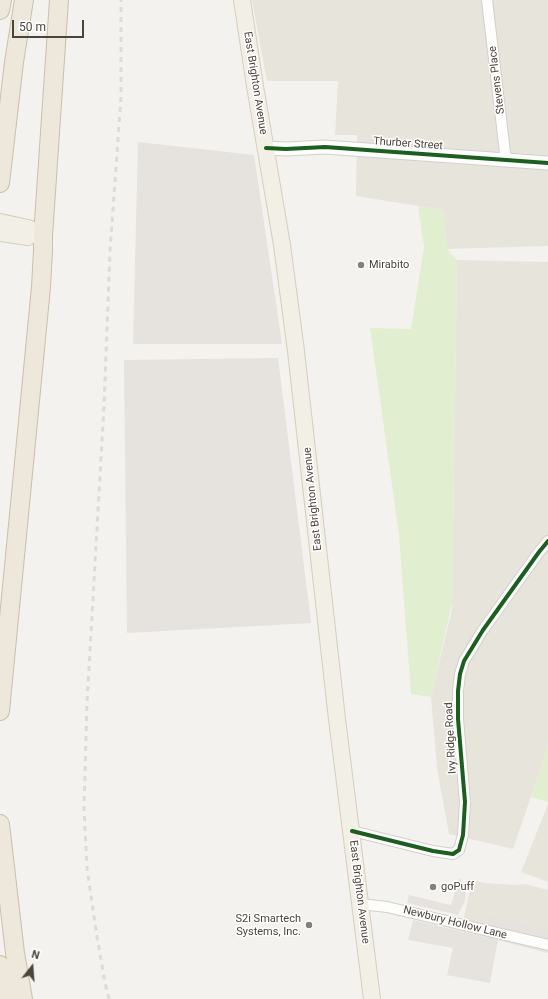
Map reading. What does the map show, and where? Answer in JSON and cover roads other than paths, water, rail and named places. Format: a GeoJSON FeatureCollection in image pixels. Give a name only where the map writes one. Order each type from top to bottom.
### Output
{"type":"FeatureCollection","features":[{"type":"Feature","properties":{"kind":"highway"},"geometry":{"type":"LineString","coordinates":[[0,10],[2,0]]}},
{"type":"Feature","properties":{"kind":"highway"},"geometry":{"type":"LineString","coordinates":[[0,183],[14,62],[24,0]]}},
{"type":"Feature","properties":{"kind":"highway"},"geometry":{"type":"LineString","coordinates":[[0,711],[40,295],[43,252],[42,236],[59,0]]}},
{"type":"Feature","properties":{"kind":"highway"},"geometry":{"type":"LineString","coordinates":[[0,824],[15,953],[23,999]]}},
{"type":"Feature","properties":{"kind":"highway"},"geometry":{"type":"LineString","coordinates":[[0,965],[6,999]]}},
{"type":"Feature","properties":{"kind":"main road","name":"East Brighton Avenue"},"geometry":{"type":"LineString","coordinates":[[242,0],[282,245],[302,399],[337,719],[372,999]]}},
{"type":"Feature","properties":{"kind":"main road"},"geometry":{"type":"LineString","coordinates":[[0,222],[28,228],[42,236]]}},
{"type":"Feature","properties":{"kind":"main road"},"geometry":{"type":"LineString","coordinates":[[0,233],[23,237],[42,236]]}},
{"type":"Feature","properties":{"kind":"street","name":"Stevens Place"},"geometry":{"type":"LineString","coordinates":[[487,0],[506,161]]}},
{"type":"Feature","properties":{"kind":"street","name":"Thurber Street"},"geometry":{"type":"LineString","coordinates":[[266,148],[286,149],[325,147],[548,163]]}},
{"type":"Feature","properties":{"kind":"street","name":"Ivy Ridge Road"},"geometry":{"type":"LineString","coordinates":[[352,831],[433,851],[453,854],[459,850],[463,836],[464,802],[458,719],[458,691],[460,674],[464,661],[483,630],[534,558],[548,541]]}},
{"type":"Feature","properties":{"kind":"street","name":"Newbury Hollow Lane"},"geometry":{"type":"LineString","coordinates":[[361,904],[387,907],[548,945]]}},
{"type":"Feature","properties":{"kind":"railway"},"geometry":{"type":"LineString","coordinates":[[109,999],[97,937],[87,868],[84,807],[87,703],[104,406],[110,251],[121,97],[121,0]]}},
{"type":"Feature","properties":{"kind":"place","name":"Mirabito"},"geometry":{"type":"Point","coordinates":[361,265]}},
{"type":"Feature","properties":{"kind":"place","name":"goPuff"},"geometry":{"type":"Point","coordinates":[433,887]}},
{"type":"Feature","properties":{"kind":"place","name":"S2i Smartech Systems, Inc."},"geometry":{"type":"Point","coordinates":[309,925]}}]}
